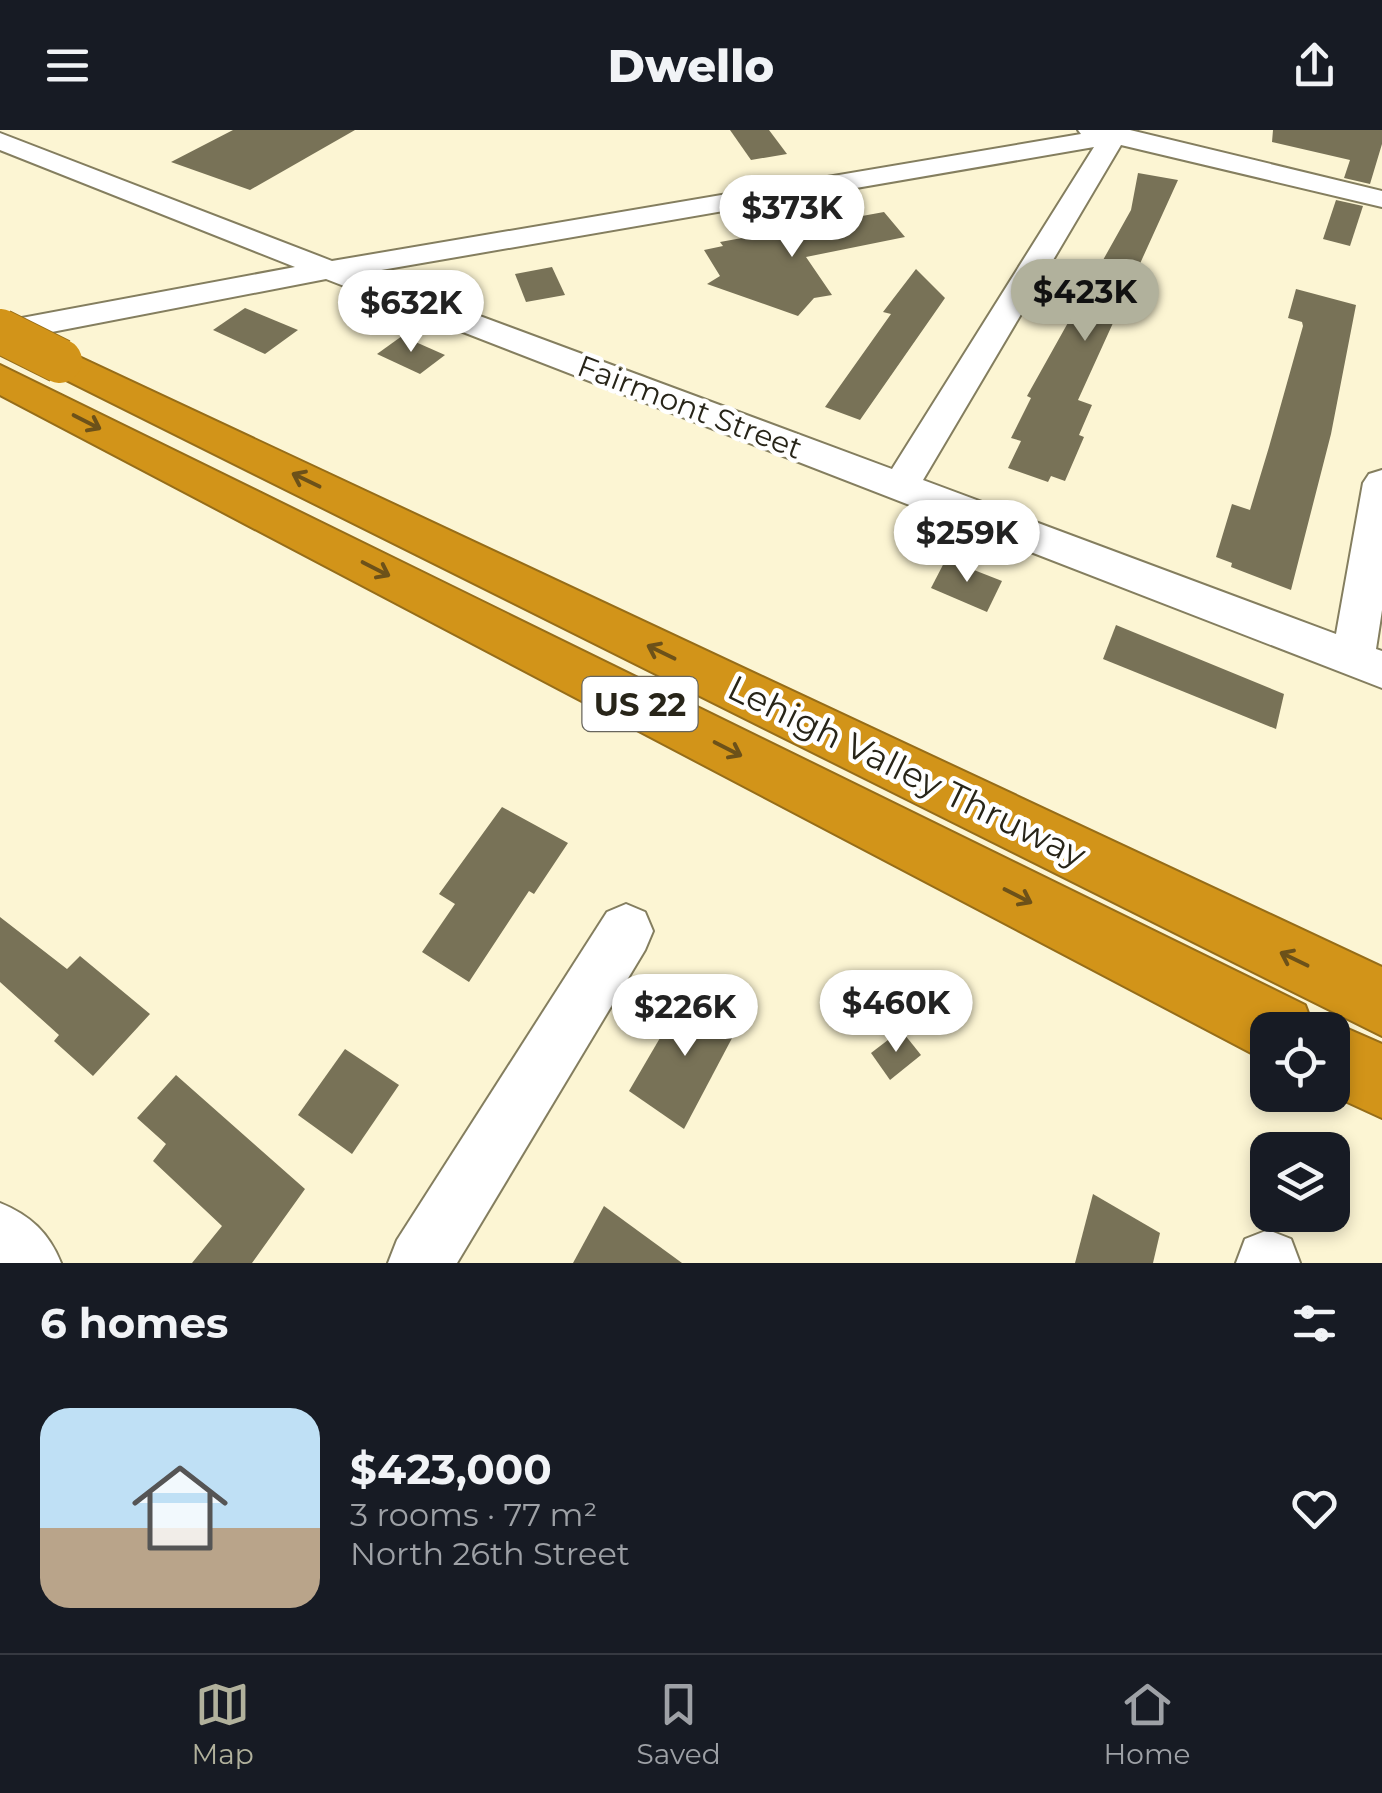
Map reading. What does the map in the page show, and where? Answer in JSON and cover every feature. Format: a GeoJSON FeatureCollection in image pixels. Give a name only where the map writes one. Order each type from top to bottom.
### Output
{"type":"FeatureCollection","features":[{"type":"Feature","properties":{"kind":"highway","name":"Lehigh Valley Thruway"},"geometry":{"type":"LineString","coordinates":[[0,332],[1382,1002]]}},
{"type":"Feature","properties":{"kind":"highway","name":"Lehigh Valley Thruway"},"geometry":{"type":"LineString","coordinates":[[0,378],[1250,1015]]}},
{"type":"Feature","properties":{"kind":"highway"},"geometry":{"type":"LineString","coordinates":[[1350,1065],[1382,1082]]}},
{"type":"Feature","properties":{"kind":"street"},"geometry":{"type":"LineString","coordinates":[[0,332],[1108,132],[1382,199]]}},
{"type":"Feature","properties":{"kind":"street"},"geometry":{"type":"LineString","coordinates":[[900,487],[1108,132]]}},
{"type":"Feature","properties":{"kind":"street","name":"Fairmont Street"},"geometry":{"type":"LineString","coordinates":[[0,141],[1367,665]]}},
{"type":"Feature","properties":{"kind":"street"},"geometry":{"type":"LineString","coordinates":[[1367,665],[1382,483]]}},
{"type":"Feature","properties":{"kind":"street"},"geometry":{"type":"LineString","coordinates":[[420,1263],[626,930]]}},
{"type":"Feature","properties":{"kind":"street"},"geometry":{"type":"LineString","coordinates":[[0,1235],[30,1263]]}},
{"type":"Feature","properties":{"kind":"building"},"geometry":{"type":"Polygon","coordinates":[[[233,130],[355,130],[250,190],[171,162],[233,130]]]}},
{"type":"Feature","properties":{"kind":"building"},"geometry":{"type":"Polygon","coordinates":[[[730,130],[769,130],[787,154],[751,160],[730,130]]]}},
{"type":"Feature","properties":{"kind":"building"},"geometry":{"type":"Polygon","coordinates":[[[1273,130],[1382,130],[1382,144],[1370,184],[1344,178],[1350,160],[1272,142],[1273,130]]]}},
{"type":"Feature","properties":{"kind":"building"},"geometry":{"type":"Polygon","coordinates":[[[1138,173],[1178,180],[1078,400],[1092,405],[1079,435],[1084,437],[1065,481],[1051,476],[1048,482],[1008,468],[1021,441],[1011,438],[1031,398],[1027,396],[1131,210],[1138,173]]]}},
{"type":"Feature","properties":{"kind":"building"},"geometry":{"type":"Polygon","coordinates":[[[1336,200],[1363,206],[1350,246],[1323,239],[1336,200]]]}},
{"type":"Feature","properties":{"kind":"building"},"geometry":{"type":"Polygon","coordinates":[[[884,212],[905,237],[806,257],[832,295],[814,298],[798,316],[707,284],[720,276],[704,250],[723,246],[720,242],[884,212]]]}},
{"type":"Feature","properties":{"kind":"building"},"geometry":{"type":"Polygon","coordinates":[[[552,267],[565,295],[526,302],[515,274],[552,267]]]}},
{"type":"Feature","properties":{"kind":"building"},"geometry":{"type":"Polygon","coordinates":[[[916,269],[945,298],[860,420],[825,407],[891,314],[883,312],[916,269]]]}},
{"type":"Feature","properties":{"kind":"building"},"geometry":{"type":"Polygon","coordinates":[[[1296,289],[1356,305],[1331,434],[1291,590],[1231,567],[1232,563],[1216,557],[1232,504],[1250,510],[1269,447],[1303,326],[1302,322],[1288,318],[1296,289]]]}},
{"type":"Feature","properties":{"kind":"building"},"geometry":{"type":"Polygon","coordinates":[[[245,308],[298,330],[265,354],[213,330],[245,308]]]}},
{"type":"Feature","properties":{"kind":"building"},"geometry":{"type":"Polygon","coordinates":[[[402,336],[445,355],[420,374],[377,354],[402,336]]]}},
{"type":"Feature","properties":{"kind":"building"},"geometry":{"type":"Polygon","coordinates":[[[946,559],[1002,581],[987,612],[931,588],[946,559]]]}},
{"type":"Feature","properties":{"kind":"building"},"geometry":{"type":"Polygon","coordinates":[[[1116,625],[1284,694],[1276,729],[1103,659],[1116,625]]]}},
{"type":"Feature","properties":{"kind":"building"},"geometry":{"type":"Polygon","coordinates":[[[502,807],[568,843],[534,894],[529,891],[469,982],[422,952],[455,904],[439,894],[502,807]]]}},
{"type":"Feature","properties":{"kind":"building"},"geometry":{"type":"Polygon","coordinates":[[[0,917],[67,969],[80,956],[150,1014],[93,1076],[54,1041],[59,1035],[0,982],[0,917]]]}},
{"type":"Feature","properties":{"kind":"building"},"geometry":{"type":"Polygon","coordinates":[[[688,990],[740,1023],[684,1129],[629,1091],[688,990]]]}},
{"type":"Feature","properties":{"kind":"building"},"geometry":{"type":"Polygon","coordinates":[[[901,1030],[921,1055],[890,1080],[871,1053],[901,1030]]]}},
{"type":"Feature","properties":{"kind":"building"},"geometry":{"type":"Polygon","coordinates":[[[345,1049],[399,1085],[352,1154],[298,1115],[345,1049]]]}},
{"type":"Feature","properties":{"kind":"building"},"geometry":{"type":"Polygon","coordinates":[[[176,1075],[305,1189],[252,1263],[192,1263],[222,1226],[153,1161],[166,1144],[137,1118],[176,1075]]]}},
{"type":"Feature","properties":{"kind":"building"},"geometry":{"type":"Polygon","coordinates":[[[1093,1194],[1160,1233],[1153,1263],[1075,1263],[1093,1194]]]}},
{"type":"Feature","properties":{"kind":"building"},"geometry":{"type":"Polygon","coordinates":[[[604,1206],[682,1263],[573,1263],[604,1206]]]}}]}
